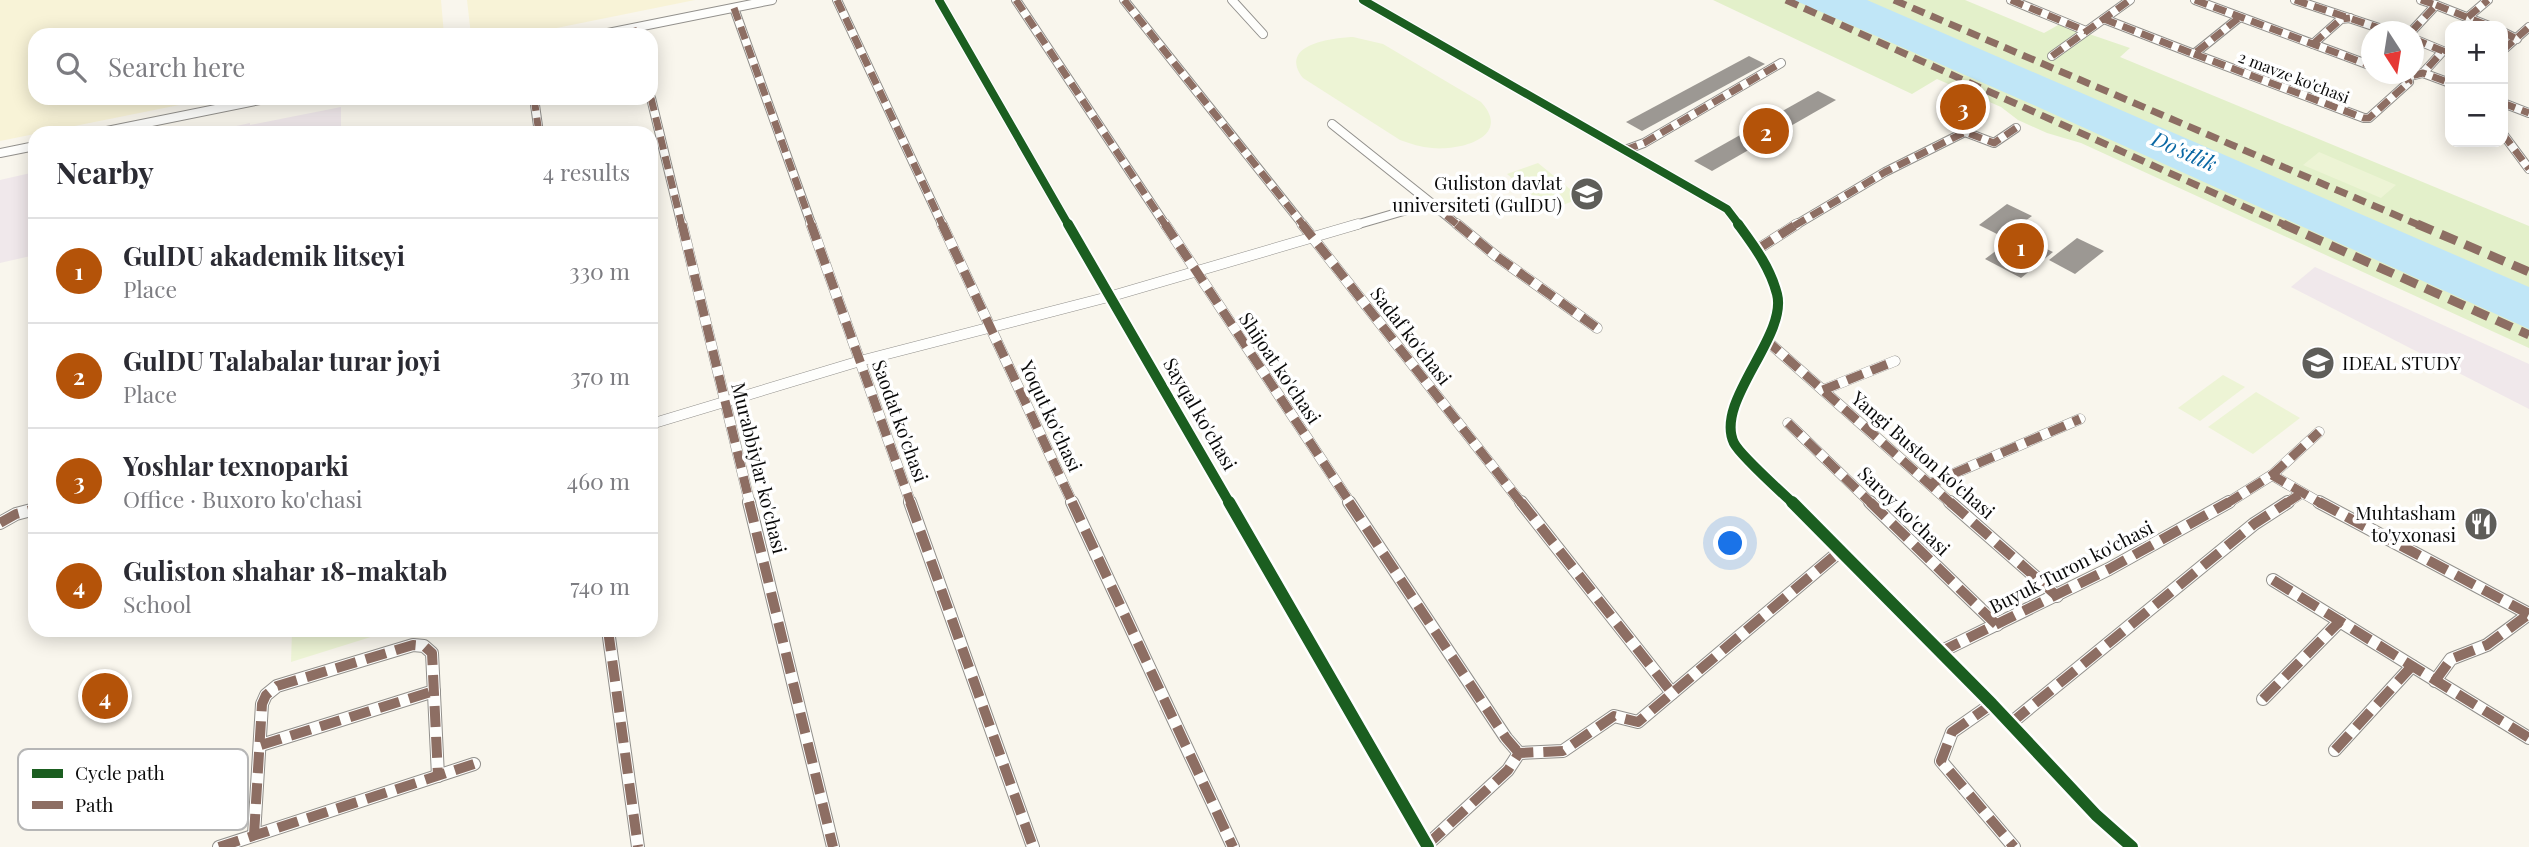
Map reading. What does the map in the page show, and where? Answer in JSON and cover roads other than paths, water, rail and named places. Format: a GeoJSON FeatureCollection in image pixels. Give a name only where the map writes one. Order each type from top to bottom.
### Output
{"type":"FeatureCollection","features":[{"type":"Feature","properties":{"kind":"street"},"geometry":{"type":"LineString","coordinates":[[647,28],[772,0]]}},
{"type":"Feature","properties":{"kind":"street","name":"Yoqut ko'chasi"},"geometry":{"type":"LineString","coordinates":[[837,0],[1233,847]]}},
{"type":"Feature","properties":{"kind":"street","name":"Sayqal ko'chasi"},"geometry":{"type":"LineString","coordinates":[[939,0],[1427,846]]}},
{"type":"Feature","properties":{"kind":"street","name":"Shijoat ko'chasi"},"geometry":{"type":"LineString","coordinates":[[1016,0],[1506,738],[1519,753]]}},
{"type":"Feature","properties":{"kind":"street","name":"Sadaf ko'chasi"},"geometry":{"type":"LineString","coordinates":[[1124,0],[1263,172],[1671,693]]}},
{"type":"Feature","properties":{"kind":"street"},"geometry":{"type":"LineString","coordinates":[[1232,0],[1263,34]]}},
{"type":"Feature","properties":{"kind":"street"},"geometry":{"type":"LineString","coordinates":[[1363,0],[1727,209],[1758,250],[1778,296],[1774,326],[1729,423],[1734,444],[2011,723],[2105,825],[2132,847]]}},
{"type":"Feature","properties":{"kind":"street"},"geometry":{"type":"LineString","coordinates":[[2011,0],[2086,31]]}},
{"type":"Feature","properties":{"kind":"street"},"geometry":{"type":"LineString","coordinates":[[2052,55],[2130,0]]}},
{"type":"Feature","properties":{"kind":"street"},"geometry":{"type":"LineString","coordinates":[[2195,0],[2361,62]]}},
{"type":"Feature","properties":{"kind":"street"},"geometry":{"type":"LineString","coordinates":[[2295,0],[2361,22]]}},
{"type":"Feature","properties":{"kind":"street"},"geometry":{"type":"LineString","coordinates":[[2421,0],[2477,21]]}},
{"type":"Feature","properties":{"kind":"street"},"geometry":{"type":"LineString","coordinates":[[2468,17],[2488,0]]}},
{"type":"Feature","properties":{"kind":"street"},"geometry":{"type":"LineString","coordinates":[[2421,21],[2436,5]]}},
{"type":"Feature","properties":{"kind":"street","name":"Saodat ko'chasi"},"geometry":{"type":"LineString","coordinates":[[734,8],[1033,847]]}},
{"type":"Feature","properties":{"kind":"street"},"geometry":{"type":"LineString","coordinates":[[2104,19],[2194,54],[2240,17]]}},
{"type":"Feature","properties":{"kind":"street"},"geometry":{"type":"LineString","coordinates":[[2313,44],[2341,19],[2350,18]]}},
{"type":"Feature","properties":{"kind":"street"},"geometry":{"type":"LineString","coordinates":[[2508,46],[2529,27]]}},
{"type":"Feature","properties":{"kind":"street"},"geometry":{"type":"LineString","coordinates":[[2508,35],[2517,39]]}},
{"type":"Feature","properties":{"kind":"street"},"geometry":{"type":"LineString","coordinates":[[2424,43],[2443,51],[2424,72]]}},
{"type":"Feature","properties":{"kind":"street","name":"2 mavze ko'chasi"},"geometry":{"type":"LineString","coordinates":[[2194,54],[2364,118],[2369,118],[2407,84]]}},
{"type":"Feature","properties":{"kind":"street"},"geometry":{"type":"LineString","coordinates":[[1625,150],[1644,143],[1781,63]]}},
{"type":"Feature","properties":{"kind":"street"},"geometry":{"type":"LineString","coordinates":[[2424,73],[2445,81]]}},
{"type":"Feature","properties":{"kind":"street"},"geometry":{"type":"LineString","coordinates":[[132,126],[235,105]]}},
{"type":"Feature","properties":{"kind":"street"},"geometry":{"type":"LineString","coordinates":[[535,105],[538,126]]}},
{"type":"Feature","properties":{"kind":"street","name":"Murabbiylar ko'chasi"},"geometry":{"type":"LineString","coordinates":[[652,105],[657,126]]}},
{"type":"Feature","properties":{"kind":"street"},"geometry":{"type":"LineString","coordinates":[[2508,105],[2529,113]]}},
{"type":"Feature","properties":{"kind":"street"},"geometry":{"type":"LineString","coordinates":[[1332,124],[1496,256],[1597,328]]}},
{"type":"Feature","properties":{"kind":"street"},"geometry":{"type":"LineString","coordinates":[[1758,250],[1837,199],[1944,141],[1965,132],[1994,143],[2017,128]]}},
{"type":"Feature","properties":{"kind":"street","name":"Murabbiylar ko'chasi"},"geometry":{"type":"LineString","coordinates":[[658,131],[833,847]]}},
{"type":"Feature","properties":{"kind":"street"},"geometry":{"type":"LineString","coordinates":[[2508,141],[2529,169]]}},
{"type":"Feature","properties":{"kind":"street"},"geometry":{"type":"LineString","coordinates":[[0,153],[28,147]]}},
{"type":"Feature","properties":{"kind":"street"},"geometry":{"type":"LineString","coordinates":[[658,422],[860,361],[1112,296],[1431,202]]}},
{"type":"Feature","properties":{"kind":"street","name":"Yangi Buston ko'chasi"},"geometry":{"type":"LineString","coordinates":[[1766,340],[2057,596]]}},
{"type":"Feature","properties":{"kind":"street"},"geometry":{"type":"LineString","coordinates":[[1823,390],[1895,361]]}},
{"type":"Feature","properties":{"kind":"street"},"geometry":{"type":"LineString","coordinates":[[1930,484],[2080,419]]}},
{"type":"Feature","properties":{"kind":"street","name":"Saroy ko'chasi"},"geometry":{"type":"LineString","coordinates":[[1788,423],[1997,625]]}},
{"type":"Feature","properties":{"kind":"street","name":"Buyuk Turon ko'chasi"},"geometry":{"type":"LineString","coordinates":[[1940,652],[2057,596],[2217,511],[2272,475],[2319,432]]}},
{"type":"Feature","properties":{"kind":"street"},"geometry":{"type":"LineString","coordinates":[[2272,475],[2529,614],[2487,645],[2451,659],[2435,681]]}},
{"type":"Feature","properties":{"kind":"street"},"geometry":{"type":"LineString","coordinates":[[2011,723],[2254,524],[2302,493]]}},
{"type":"Feature","properties":{"kind":"street"},"geometry":{"type":"LineString","coordinates":[[0,523],[28,511]]}},
{"type":"Feature","properties":{"kind":"street"},"geometry":{"type":"LineString","coordinates":[[1427,846],[1508,770],[1519,753],[1549,756],[1564,752],[1614,716],[1638,722],[1839,552]]}},
{"type":"Feature","properties":{"kind":"street"},"geometry":{"type":"LineString","coordinates":[[2273,580],[2529,738]]}},
{"type":"Feature","properties":{"kind":"street"},"geometry":{"type":"LineString","coordinates":[[2263,699],[2340,621]]}},
{"type":"Feature","properties":{"kind":"street"},"geometry":{"type":"LineString","coordinates":[[609,637],[638,847]]}},
{"type":"Feature","properties":{"kind":"street"},"geometry":{"type":"LineString","coordinates":[[254,835],[262,704],[266,695],[277,686],[412,645],[424,646],[432,653],[438,776]]}},
{"type":"Feature","properties":{"kind":"street"},"geometry":{"type":"LineString","coordinates":[[2335,750],[2412,666]]}},
{"type":"Feature","properties":{"kind":"street"},"geometry":{"type":"LineString","coordinates":[[261,745],[434,691]]}},
{"type":"Feature","properties":{"kind":"street"},"geometry":{"type":"LineString","coordinates":[[1992,704],[1952,732],[1941,761],[2014,847]]}},
{"type":"Feature","properties":{"kind":"street"},"geometry":{"type":"LineString","coordinates":[[219,847],[474,764]]}},
{"type":"Feature","properties":{"kind":"water","name":"Do'stlik"},"geometry":{"type":"Polygon","coordinates":[[[1794,0],[1867,0],[2529,287],[2529,329],[2038,107],[1794,0]]]}},
{"type":"Feature","properties":{"kind":"place","name":"Yoshlar texnoparki"},"geometry":{"type":"Point","coordinates":[1963,107]}},
{"type":"Feature","properties":{"kind":"place","name":"GulDU Talabalar turar joyi"},"geometry":{"type":"Point","coordinates":[1766,131]}},
{"type":"Feature","properties":{"kind":"place","name":"Guliston davlat universiteti (GulDU)"},"geometry":{"type":"Point","coordinates":[1587,194]}},
{"type":"Feature","properties":{"kind":"place","name":"GulDU akademik litseyi"},"geometry":{"type":"Point","coordinates":[2021,246]}},
{"type":"Feature","properties":{"kind":"place","name":"IDEAL STUDY"},"geometry":{"type":"Point","coordinates":[2318,363]}},
{"type":"Feature","properties":{"kind":"place","name":"Muhtasham to'yxonasi"},"geometry":{"type":"Point","coordinates":[2481,524]}},
{"type":"Feature","properties":{"kind":"place","name":"Guliston shahar 18-maktab"},"geometry":{"type":"Point","coordinates":[105,696]}}]}
